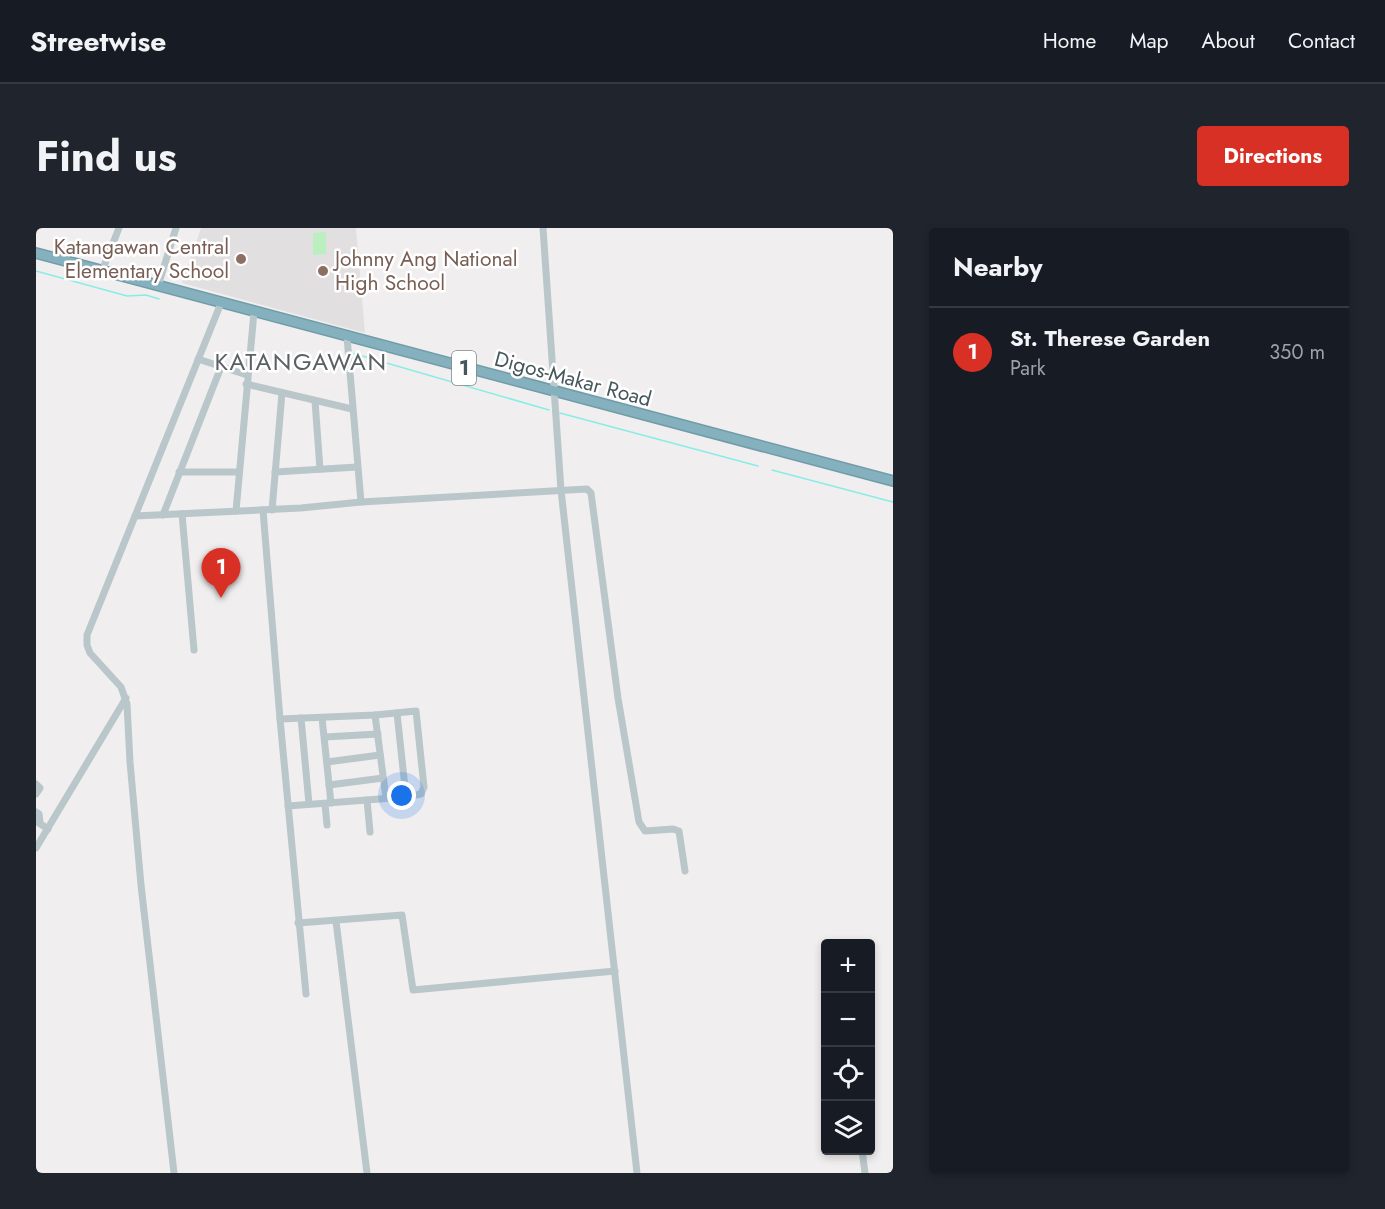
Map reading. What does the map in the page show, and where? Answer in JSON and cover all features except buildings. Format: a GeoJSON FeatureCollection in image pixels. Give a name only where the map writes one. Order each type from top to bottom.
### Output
{"type":"FeatureCollection","features":[{"type":"Feature","properties":{"kind":"highway","name":"Digos-Makar Road"},"geometry":{"type":"LineString","coordinates":[[36,253],[893,481]]}},
{"type":"Feature","properties":{"kind":"street"},"geometry":{"type":"LineString","coordinates":[[102,271],[119,228]]}},
{"type":"Feature","properties":{"kind":"street"},"geometry":{"type":"LineString","coordinates":[[158,286],[176,228]]}},
{"type":"Feature","properties":{"kind":"street"},"geometry":{"type":"LineString","coordinates":[[543,228],[561,490],[637,1173]]}},
{"type":"Feature","properties":{"kind":"street"},"geometry":{"type":"LineString","coordinates":[[174,1173],[141,885],[126,698],[121,687],[90,653],[87,635],[221,303]]}},
{"type":"Feature","properties":{"kind":"street"},"geometry":{"type":"LineString","coordinates":[[236,511],[254,312]]}},
{"type":"Feature","properties":{"kind":"street"},"geometry":{"type":"LineString","coordinates":[[347,337],[361,502]]}},
{"type":"Feature","properties":{"kind":"street"},"geometry":{"type":"LineString","coordinates":[[198,359],[248,375]]}},
{"type":"Feature","properties":{"kind":"street"},"geometry":{"type":"LineString","coordinates":[[163,515],[221,367]]}},
{"type":"Feature","properties":{"kind":"street"},"geometry":{"type":"LineString","coordinates":[[246,384],[352,409]]}},
{"type":"Feature","properties":{"kind":"street"},"geometry":{"type":"LineString","coordinates":[[272,510],[282,393]]}},
{"type":"Feature","properties":{"kind":"street"},"geometry":{"type":"LineString","coordinates":[[315,401],[320,469]]}},
{"type":"Feature","properties":{"kind":"street"},"geometry":{"type":"LineString","coordinates":[[275,472],[357,467]]}},
{"type":"Feature","properties":{"kind":"street"},"geometry":{"type":"LineString","coordinates":[[179,472],[239,472]]}},
{"type":"Feature","properties":{"kind":"street"},"geometry":{"type":"LineString","coordinates":[[135,516],[272,510],[361,502],[587,489],[591,493],[618,698],[639,822],[645,831],[673,829],[679,831],[685,871]]}},
{"type":"Feature","properties":{"kind":"street"},"geometry":{"type":"LineString","coordinates":[[263,510],[306,994]]}},
{"type":"Feature","properties":{"kind":"street"},"geometry":{"type":"LineString","coordinates":[[182,514],[194,650]]}},
{"type":"Feature","properties":{"kind":"street"},"geometry":{"type":"LineString","coordinates":[[36,848],[126,698]]}},
{"type":"Feature","properties":{"kind":"street"},"geometry":{"type":"LineString","coordinates":[[280,719],[375,715],[414,710],[417,714],[424,787],[421,794],[406,797],[288,806]]}},
{"type":"Feature","properties":{"kind":"street"},"geometry":{"type":"LineString","coordinates":[[397,713],[406,797]]}},
{"type":"Feature","properties":{"kind":"street"},"geometry":{"type":"LineString","coordinates":[[375,715],[386,798]]}},
{"type":"Feature","properties":{"kind":"street"},"geometry":{"type":"LineString","coordinates":[[301,718],[309,804]]}},
{"type":"Feature","properties":{"kind":"street"},"geometry":{"type":"LineString","coordinates":[[322,718],[329,785],[327,825]]}},
{"type":"Feature","properties":{"kind":"street"},"geometry":{"type":"LineString","coordinates":[[325,737],[378,734]]}},
{"type":"Feature","properties":{"kind":"street"},"geometry":{"type":"LineString","coordinates":[[327,762],[380,755]]}},
{"type":"Feature","properties":{"kind":"street"},"geometry":{"type":"LineString","coordinates":[[329,785],[383,778]]}},
{"type":"Feature","properties":{"kind":"street"},"geometry":{"type":"LineString","coordinates":[[36,784],[40,788],[36,794]]}},
{"type":"Feature","properties":{"kind":"street"},"geometry":{"type":"LineString","coordinates":[[367,800],[370,832]]}},
{"type":"Feature","properties":{"kind":"street"},"geometry":{"type":"LineString","coordinates":[[36,812],[39,814],[38,821],[48,828]]}},
{"type":"Feature","properties":{"kind":"street"},"geometry":{"type":"LineString","coordinates":[[298,923],[402,915],[413,990],[615,971]]}},
{"type":"Feature","properties":{"kind":"street"},"geometry":{"type":"LineString","coordinates":[[336,921],[367,1173]]}},
{"type":"Feature","properties":{"kind":"street"},"geometry":{"type":"LineString","coordinates":[[863,1155],[865,1173]]}},
{"type":"Feature","properties":{"kind":"shaded area"},"geometry":{"type":"Polygon","coordinates":[[[201,228],[356,228],[365,333],[182,283],[201,228]]]}},
{"type":"Feature","properties":{"kind":"green space"},"geometry":{"type":"Polygon","coordinates":[[[326,232],[326,254],[313,255],[313,233],[326,232]]]}},
{"type":"Feature","properties":{"kind":"waterway"},"geometry":{"type":"LineString","coordinates":[[36,271],[127,296],[146,295],[159,299]]}},
{"type":"Feature","properties":{"kind":"waterway"},"geometry":{"type":"LineString","coordinates":[[352,353],[549,410]]}},
{"type":"Feature","properties":{"kind":"waterway"},"geometry":{"type":"LineString","coordinates":[[560,413],[758,466]]}},
{"type":"Feature","properties":{"kind":"waterway"},"geometry":{"type":"LineString","coordinates":[[772,470],[893,502]]}},
{"type":"Feature","properties":{"kind":"place","name":"Katangawan Central Elementary School"},"geometry":{"type":"Point","coordinates":[241,259]}},
{"type":"Feature","properties":{"kind":"place","name":"Johnny Ang National High School"},"geometry":{"type":"Point","coordinates":[323,271]}},
{"type":"Feature","properties":{"kind":"place","name":"St. Therese Garden"},"geometry":{"type":"Point","coordinates":[221,598]}},
{"type":"Feature","properties":{"kind":"district","name":"KATANGAWAN"},"geometry":{"type":"Point","coordinates":[301,361]}}]}
